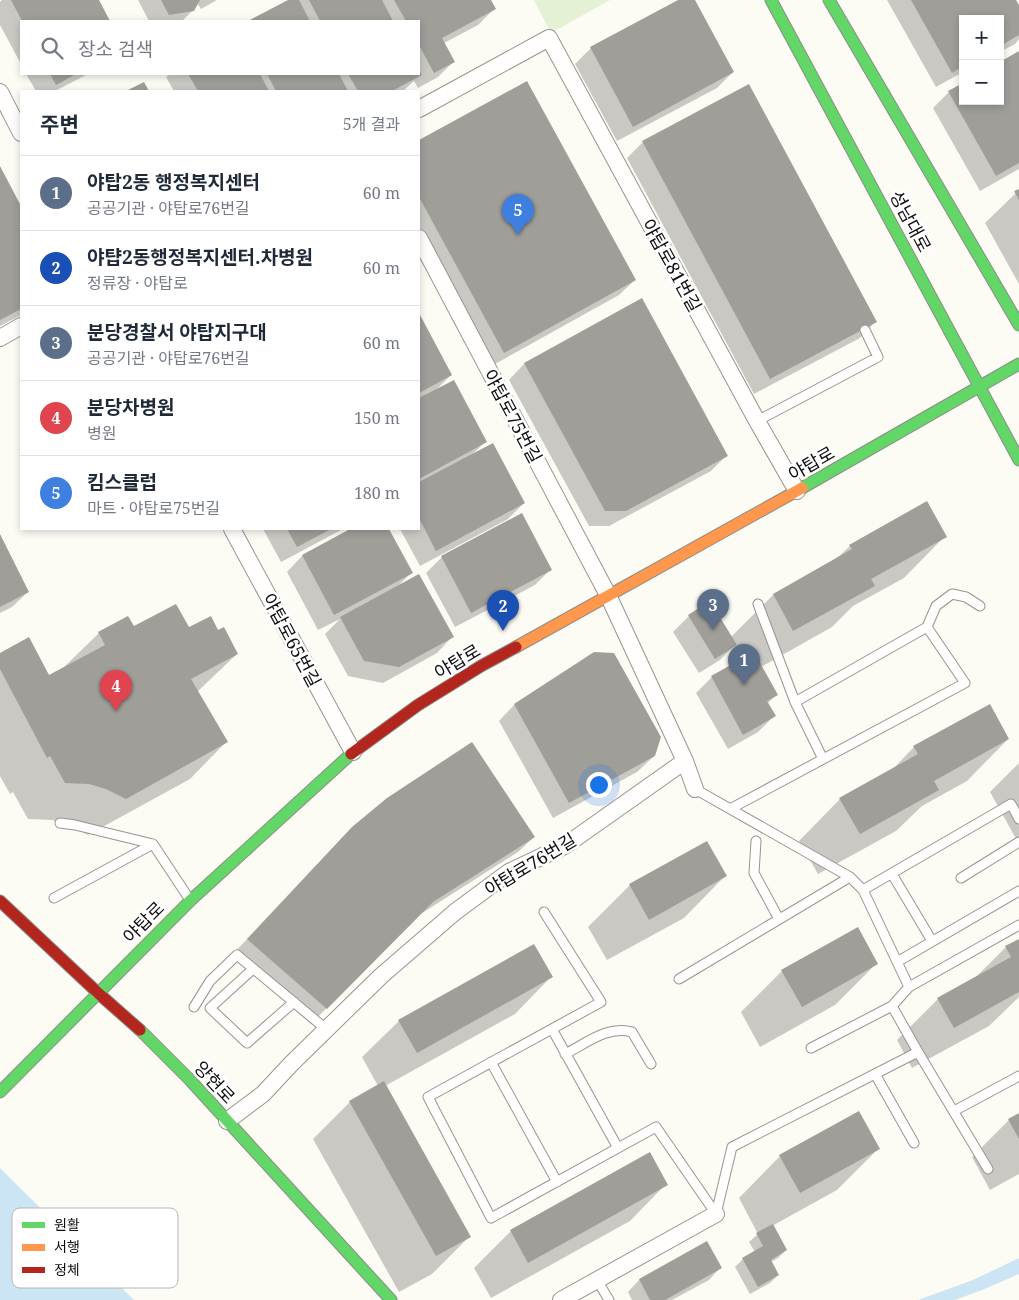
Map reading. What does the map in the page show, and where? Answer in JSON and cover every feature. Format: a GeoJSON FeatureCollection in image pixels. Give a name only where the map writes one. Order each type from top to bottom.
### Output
{"type":"FeatureCollection","features":[{"type":"Feature","properties":{"kind":"main road","name":"성남대로"},"geometry":{"type":"LineString","coordinates":[[771,0],[1019,460]]}},
{"type":"Feature","properties":{"kind":"main road"},"geometry":{"type":"LineString","coordinates":[[829,0],[1019,326]]}},
{"type":"Feature","properties":{"kind":"main road","name":"야탑로"},"geometry":{"type":"LineString","coordinates":[[0,1092],[190,900],[353,752],[418,705],[481,666],[797,491],[1019,364]]}},
{"type":"Feature","properties":{"kind":"main road","name":"양현로"},"geometry":{"type":"LineString","coordinates":[[0,901],[98,993],[146,1035],[391,1300]]}},
{"type":"Feature","properties":{"kind":"street","name":"야탑로81번길"},"geometry":{"type":"LineString","coordinates":[[420,108],[549,38],[797,491]]}},
{"type":"Feature","properties":{"kind":"street"},"geometry":{"type":"LineString","coordinates":[[0,92],[20,131]]}},
{"type":"Feature","properties":{"kind":"street","name":"야탑로75번길"},"geometry":{"type":"LineString","coordinates":[[420,240],[608,595]]}},
{"type":"Feature","properties":{"kind":"street"},"geometry":{"type":"LineString","coordinates":[[0,338],[20,327]]}},
{"type":"Feature","properties":{"kind":"street","name":"야탑로65번길"},"geometry":{"type":"LineString","coordinates":[[233,530],[353,752]]}},
{"type":"Feature","properties":{"kind":"street"},"geometry":{"type":"LineString","coordinates":[[608,595],[685,761],[695,789]]}},
{"type":"Feature","properties":{"kind":"street","name":"야탑로76번길"},"geometry":{"type":"LineString","coordinates":[[227,1121],[263,1094],[381,976],[455,912],[510,872],[566,845],[685,761]]}},
{"type":"Feature","properties":{"kind":"street"},"geometry":{"type":"LineString","coordinates":[[561,1300],[716,1214]]}},
{"type":"Feature","properties":{"kind":"lane"},"geometry":{"type":"LineString","coordinates":[[757,420],[878,357],[865,330]]}},
{"type":"Feature","properties":{"kind":"lane"},"geometry":{"type":"LineString","coordinates":[[795,702],[928,627],[936,606],[952,594],[966,597],[980,606]]}},
{"type":"Feature","properties":{"kind":"lane"},"geometry":{"type":"LineString","coordinates":[[758,604],[795,702],[823,759]]}},
{"type":"Feature","properties":{"kind":"lane"},"geometry":{"type":"LineString","coordinates":[[730,809],[965,683],[928,627]]}},
{"type":"Feature","properties":{"kind":"lane"},"geometry":{"type":"LineString","coordinates":[[695,789],[850,878],[863,890],[909,986]]}},
{"type":"Feature","properties":{"kind":"lane"},"geometry":{"type":"LineString","coordinates":[[863,890],[1011,804],[1019,819]]}},
{"type":"Feature","properties":{"kind":"lane"},"geometry":{"type":"LineString","coordinates":[[60,823],[153,844],[190,900]]}},
{"type":"Feature","properties":{"kind":"lane"},"geometry":{"type":"LineString","coordinates":[[756,841],[754,873],[779,919]]}},
{"type":"Feature","properties":{"kind":"lane"},"geometry":{"type":"LineString","coordinates":[[961,878],[1019,842]]}},
{"type":"Feature","properties":{"kind":"lane"},"geometry":{"type":"LineString","coordinates":[[54,898],[153,844]]}},
{"type":"Feature","properties":{"kind":"lane"},"geometry":{"type":"LineString","coordinates":[[892,874],[932,942]]}},
{"type":"Feature","properties":{"kind":"lane"},"geometry":{"type":"LineString","coordinates":[[679,979],[850,878]]}},
{"type":"Feature","properties":{"kind":"lane"},"geometry":{"type":"LineString","coordinates":[[896,962],[1019,891]]}},
{"type":"Feature","properties":{"kind":"lane"},"geometry":{"type":"LineString","coordinates":[[544,912],[602,1002],[428,1097],[491,1218],[656,1127],[716,1214]]}},
{"type":"Feature","properties":{"kind":"lane"},"geometry":{"type":"LineString","coordinates":[[811,1048],[892,1006],[909,986],[1019,925]]}},
{"type":"Feature","properties":{"kind":"lane"},"geometry":{"type":"LineString","coordinates":[[194,1006],[210,982],[237,955],[326,1029]]}},
{"type":"Feature","properties":{"kind":"lane"},"geometry":{"type":"LineString","coordinates":[[253,969],[210,1008],[248,1043],[294,1002]]}},
{"type":"Feature","properties":{"kind":"lane"},"geometry":{"type":"LineString","coordinates":[[892,1006],[988,1169]]}},
{"type":"Feature","properties":{"kind":"lane"},"geometry":{"type":"LineString","coordinates":[[552,1029],[618,1148]]}},
{"type":"Feature","properties":{"kind":"lane"},"geometry":{"type":"LineString","coordinates":[[566,1054],[610,1030],[622,1029],[632,1032],[651,1064]]}},
{"type":"Feature","properties":{"kind":"lane"},"geometry":{"type":"LineString","coordinates":[[716,1214],[732,1147],[918,1052]]}},
{"type":"Feature","properties":{"kind":"lane"},"geometry":{"type":"LineString","coordinates":[[491,1062],[557,1182]]}},
{"type":"Feature","properties":{"kind":"lane"},"geometry":{"type":"LineString","coordinates":[[875,1074],[914,1143]]}},
{"type":"Feature","properties":{"kind":"lane"},"geometry":{"type":"LineString","coordinates":[[954,1112],[1019,1076]]}},
{"type":"Feature","properties":{"kind":"lane"},"geometry":{"type":"LineString","coordinates":[[598,1280],[609,1300]]}},
{"type":"Feature","properties":{"kind":"green space"},"geometry":{"type":"Polygon","coordinates":[[[534,0],[610,0],[551,33],[534,0]]]}},
{"type":"Feature","properties":{"kind":"water"},"geometry":{"type":"Polygon","coordinates":[[[0,1168],[40,1208],[12,1208],[12,1288],[122,1288],[134,1300],[0,1300],[0,1168]]]}},
{"type":"Feature","properties":{"kind":"water"},"geometry":{"type":"Polygon","coordinates":[[[1019,1258],[1019,1274],[982,1290],[955,1300],[918,1300],[973,1280],[1019,1258]]]}},
{"type":"Feature","properties":{"kind":"building"},"geometry":{"type":"Polygon","coordinates":[[[11,0],[99,0],[109,20],[21,20],[11,0]]]}},
{"type":"Feature","properties":{"kind":"building"},"geometry":{"type":"Polygon","coordinates":[[[161,0],[200,0],[194,11],[169,15],[161,0]]]}},
{"type":"Feature","properties":{"kind":"building"},"geometry":{"type":"Polygon","coordinates":[[[288,0],[299,0],[309,20],[250,20],[288,0]]]}},
{"type":"Feature","properties":{"kind":"building"},"geometry":{"type":"Polygon","coordinates":[[[309,0],[382,0],[392,20],[319,20],[309,0]]]}},
{"type":"Feature","properties":{"kind":"building"},"geometry":{"type":"Polygon","coordinates":[[[394,0],[491,0],[496,9],[442,38],[455,62],[434,73],[420,47],[420,20],[405,20],[394,0]]]}},
{"type":"Feature","properties":{"kind":"building"},"geometry":{"type":"Polygon","coordinates":[[[678,0],[695,0],[734,72],[633,127],[590,47],[678,0]]]}},
{"type":"Feature","properties":{"kind":"building"},"geometry":{"type":"Polygon","coordinates":[[[911,0],[1016,0],[1019,5],[1019,35],[1004,44],[1004,15],[959,15],[959,69],[952,73],[911,0]]]}},
{"type":"Feature","properties":{"kind":"building"},"geometry":{"type":"Polygon","coordinates":[[[1019,51],[1019,163],[996,176],[948,91],[959,85],[959,105],[1004,105],[1004,60],[1019,51]]]}},
{"type":"Feature","properties":{"kind":"building"},"geometry":{"type":"Polygon","coordinates":[[[420,71],[422,75],[394,90],[357,90],[349,75],[420,75],[420,71]]]}},
{"type":"Feature","properties":{"kind":"building"},"geometry":{"type":"Polygon","coordinates":[[[51,75],[74,75],[56,85],[51,75]]]}},
{"type":"Feature","properties":{"kind":"building"},"geometry":{"type":"Polygon","coordinates":[[[189,75],[261,75],[268,90],[197,90],[189,75]]]}},
{"type":"Feature","properties":{"kind":"building"},"geometry":{"type":"Polygon","coordinates":[[[268,75],[340,75],[347,90],[275,90],[268,75]]]}},
{"type":"Feature","properties":{"kind":"building"},"geometry":{"type":"Polygon","coordinates":[[[527,81],[636,280],[504,353],[420,199],[420,139],[527,81]]]}},
{"type":"Feature","properties":{"kind":"building"},"geometry":{"type":"Polygon","coordinates":[[[144,82],[148,90],[128,90],[144,82]]]}},
{"type":"Feature","properties":{"kind":"building"},"geometry":{"type":"Polygon","coordinates":[[[749,84],[877,322],[770,379],[642,141],[749,84]]]}},
{"type":"Feature","properties":{"kind":"building"},"geometry":{"type":"Polygon","coordinates":[[[0,166],[20,204],[20,310],[0,320],[0,166]]]}},
{"type":"Feature","properties":{"kind":"building"},"geometry":{"type":"Polygon","coordinates":[[[1019,189],[1019,200],[1014,191],[1019,189]]]}},
{"type":"Feature","properties":{"kind":"building"},"geometry":{"type":"Polygon","coordinates":[[[642,298],[728,456],[626,511],[605,511],[524,363],[642,298]]]}},
{"type":"Feature","properties":{"kind":"building"},"geometry":{"type":"Polygon","coordinates":[[[420,315],[452,375],[420,392],[420,315]]]}},
{"type":"Feature","properties":{"kind":"building"},"geometry":{"type":"Polygon","coordinates":[[[454,380],[487,442],[420,478],[420,397],[454,380]]]}},
{"type":"Feature","properties":{"kind":"building"},"geometry":{"type":"Polygon","coordinates":[[[493,443],[525,503],[436,551],[420,520],[420,481],[493,443]]]}},
{"type":"Feature","properties":{"kind":"building"},"geometry":{"type":"Polygon","coordinates":[[[927,501],[947,537],[871,579],[875,586],[793,631],[773,594],[852,549],[849,545],[927,501]]]}},
{"type":"Feature","properties":{"kind":"building"},"geometry":{"type":"Polygon","coordinates":[[[522,513],[552,570],[471,613],[441,556],[522,513]]]}},
{"type":"Feature","properties":{"kind":"building"},"geometry":{"type":"Polygon","coordinates":[[[288,530],[329,530],[297,547],[288,530]]]}},
{"type":"Feature","properties":{"kind":"building"},"geometry":{"type":"Polygon","coordinates":[[[348,530],[390,530],[413,573],[334,615],[302,555],[348,530]]]}},
{"type":"Feature","properties":{"kind":"building"},"geometry":{"type":"Polygon","coordinates":[[[0,534],[29,592],[0,607],[0,534]]]}},
{"type":"Feature","properties":{"kind":"building"},"geometry":{"type":"Polygon","coordinates":[[[419,574],[454,637],[399,667],[364,661],[340,617],[419,574]]]}},
{"type":"Feature","properties":{"kind":"building"},"geometry":{"type":"Polygon","coordinates":[[[710,601],[737,645],[715,659],[688,615],[710,601]]]}},
{"type":"Feature","properties":{"kind":"building"},"geometry":{"type":"Polygon","coordinates":[[[176,604],[189,627],[211,616],[218,630],[224,627],[238,654],[191,679],[228,742],[126,799],[106,789],[89,784],[65,783],[50,756],[47,758],[0,669],[0,653],[29,637],[49,675],[105,645],[98,632],[128,616],[134,626],[176,604]]]}},
{"type":"Feature","properties":{"kind":"building"},"geometry":{"type":"Polygon","coordinates":[[[594,652],[614,653],[661,737],[655,756],[569,803],[514,704],[594,652]]]}},
{"type":"Feature","properties":{"kind":"building"},"geometry":{"type":"Polygon","coordinates":[[[754,652],[778,695],[767,701],[776,716],[743,735],[711,676],[754,652]]]}},
{"type":"Feature","properties":{"kind":"building"},"geometry":{"type":"Polygon","coordinates":[[[990,704],[1009,739],[934,781],[939,790],[860,834],[839,798],[918,754],[913,746],[990,704]]]}},
{"type":"Feature","properties":{"kind":"building"},"geometry":{"type":"Polygon","coordinates":[[[472,742],[535,837],[433,902],[327,1009],[247,939],[352,827],[387,798],[472,742]]]}},
{"type":"Feature","properties":{"kind":"building"},"geometry":{"type":"Polygon","coordinates":[[[707,841],[727,876],[649,920],[629,884],[707,841]]]}},
{"type":"Feature","properties":{"kind":"building"},"geometry":{"type":"Polygon","coordinates":[[[858,927],[878,964],[802,1007],[781,970],[858,927]]]}},
{"type":"Feature","properties":{"kind":"building"},"geometry":{"type":"Polygon","coordinates":[[[1019,939],[1019,992],[954,1028],[937,998],[1011,957],[1005,946],[1019,939]]]}},
{"type":"Feature","properties":{"kind":"building"},"geometry":{"type":"Polygon","coordinates":[[[534,944],[553,977],[417,1053],[398,1020],[534,944]]]}},
{"type":"Feature","properties":{"kind":"building"},"geometry":{"type":"Polygon","coordinates":[[[384,1081],[471,1237],[436,1256],[349,1101],[384,1081]]]}},
{"type":"Feature","properties":{"kind":"building"},"geometry":{"type":"Polygon","coordinates":[[[859,1111],[880,1149],[800,1193],[779,1155],[859,1111]]]}},
{"type":"Feature","properties":{"kind":"building"},"geometry":{"type":"Polygon","coordinates":[[[1019,1113],[1019,1139],[1008,1119],[1019,1113]]]}},
{"type":"Feature","properties":{"kind":"building"},"geometry":{"type":"Polygon","coordinates":[[[650,1152],[668,1185],[528,1263],[510,1230],[650,1152]]]}},
{"type":"Feature","properties":{"kind":"building"},"geometry":{"type":"Polygon","coordinates":[[[773,1224],[787,1250],[771,1260],[779,1275],[758,1287],[742,1258],[763,1246],[756,1233],[773,1224]]]}},
{"type":"Feature","properties":{"kind":"building"},"geometry":{"type":"Polygon","coordinates":[[[707,1241],[722,1268],[665,1300],[650,1300],[639,1279],[707,1241]]]}},
{"type":"Feature","properties":{"kind":"traffic: fast"},"geometry":{"type":"LineString","coordinates":[[771,0],[1019,460]]}},
{"type":"Feature","properties":{"kind":"traffic: fast"},"geometry":{"type":"LineString","coordinates":[[829,0],[1019,325]]}},
{"type":"Feature","properties":{"kind":"traffic: fast"},"geometry":{"type":"LineString","coordinates":[[802,488],[1019,364]]}},
{"type":"Feature","properties":{"kind":"traffic: fast"},"geometry":{"type":"LineString","coordinates":[[0,1092],[191,900],[351,754]]}},
{"type":"Feature","properties":{"kind":"traffic: fast"},"geometry":{"type":"LineString","coordinates":[[140,1030],[190,1080],[391,1300]]}},
{"type":"Feature","properties":{"kind":"traffic: slow"},"geometry":{"type":"LineString","coordinates":[[516,647],[802,488]]}},
{"type":"Feature","properties":{"kind":"traffic: jam"},"geometry":{"type":"LineString","coordinates":[[351,754],[418,705],[516,647]]}},
{"type":"Feature","properties":{"kind":"traffic: jam"},"geometry":{"type":"LineString","coordinates":[[0,901],[140,1030]]}},
{"type":"Feature","properties":{"kind":"place","name":"킴스클럽"},"geometry":{"type":"Point","coordinates":[518,235]}},
{"type":"Feature","properties":{"kind":"place","name":"분당경찰서 야탑지구대"},"geometry":{"type":"Point","coordinates":[713,630]}},
{"type":"Feature","properties":{"kind":"place","name":"야턉2동행정복지센터.차병원"},"geometry":{"type":"Point","coordinates":[503,631]}},
{"type":"Feature","properties":{"kind":"place","name":"야탑2동 행정복지센터"},"geometry":{"type":"Point","coordinates":[744,685]}},
{"type":"Feature","properties":{"kind":"place","name":"분당차병원"},"geometry":{"type":"Point","coordinates":[116,711]}}]}
